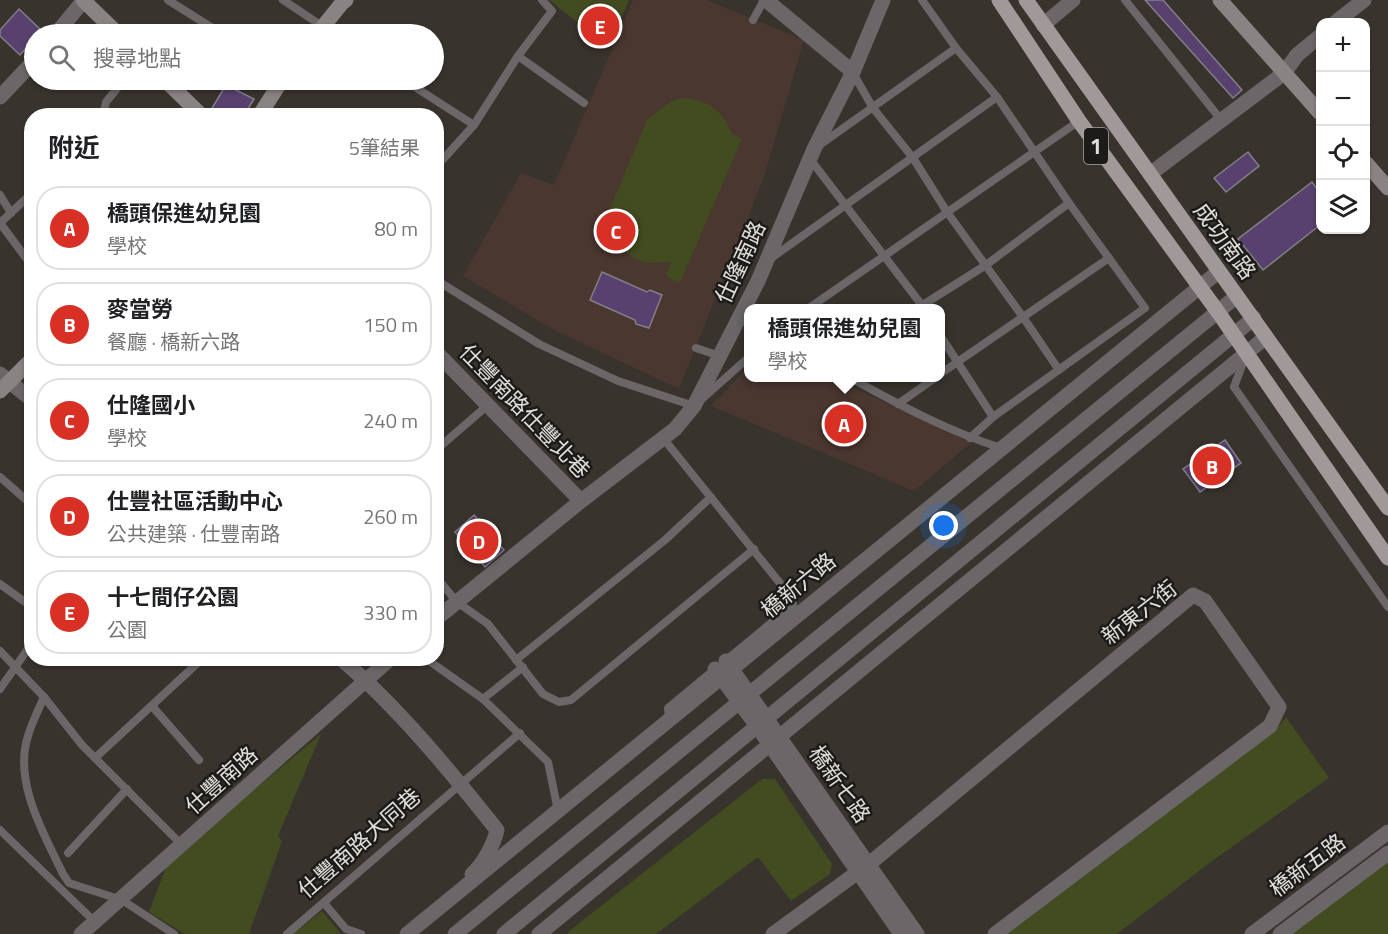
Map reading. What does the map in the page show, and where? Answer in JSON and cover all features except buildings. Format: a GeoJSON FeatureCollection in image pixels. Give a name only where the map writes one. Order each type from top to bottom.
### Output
{"type":"FeatureCollection","features":[{"type":"Feature","properties":{"kind":"main road","name":"1"},"geometry":{"type":"LineString","coordinates":[[999,0],[1079,122],[1234,334],[1388,558]]}},
{"type":"Feature","properties":{"kind":"main road","name":"成功南路"},"geometry":{"type":"LineString","coordinates":[[1026,0],[1388,508]]}},
{"type":"Feature","properties":{"kind":"street"},"geometry":{"type":"LineString","coordinates":[[64,24],[83,0],[108,24]]}},
{"type":"Feature","properties":{"kind":"street"},"geometry":{"type":"LineString","coordinates":[[765,0],[853,72]]}},
{"type":"Feature","properties":{"kind":"street","name":"仕隆南路"},"geometry":{"type":"LineString","coordinates":[[746,304],[812,154],[853,72],[883,0]]}},
{"type":"Feature","properties":{"kind":"street"},"geometry":{"type":"LineString","coordinates":[[1043,25],[1072,0]]}},
{"type":"Feature","properties":{"kind":"street"},"geometry":{"type":"LineString","coordinates":[[1220,0],[1316,109]]}},
{"type":"Feature","properties":{"kind":"street"},"geometry":{"type":"LineString","coordinates":[[1341,18],[1364,0]]}},
{"type":"Feature","properties":{"kind":"street"},"geometry":{"type":"LineString","coordinates":[[329,24],[342,1]]}},
{"type":"Feature","properties":{"kind":"street"},"geometry":{"type":"LineString","coordinates":[[1150,174],[1284,73],[1297,55],[1316,39]]}},
{"type":"Feature","properties":{"kind":"street"},"geometry":{"type":"LineString","coordinates":[[0,97],[24,72]]}},
{"type":"Feature","properties":{"kind":"street"},"geometry":{"type":"LineString","coordinates":[[175,90],[194,108]]}},
{"type":"Feature","properties":{"kind":"street"},"geometry":{"type":"LineString","coordinates":[[264,108],[276,90]]}},
{"type":"Feature","properties":{"kind":"street"},"geometry":{"type":"LineString","coordinates":[[1370,168],[1388,188]]}},
{"type":"Feature","properties":{"kind":"street","name":"橋新六路"},"geometry":{"type":"LineString","coordinates":[[407,934],[669,720],[724,669],[1002,448],[1218,272]]}},
{"type":"Feature","properties":{"kind":"street"},"geometry":{"type":"LineString","coordinates":[[455,934],[1237,296]]}},
{"type":"Feature","properties":{"kind":"street","name":"仕隆南路"},"geometry":{"type":"LineString","coordinates":[[581,501],[675,429],[694,406],[744,309]]}},
{"type":"Feature","properties":{"kind":"street"},"geometry":{"type":"LineString","coordinates":[[504,934],[1254,318]]}},
{"type":"Feature","properties":{"kind":"street"},"geometry":{"type":"LineString","coordinates":[[539,934],[1266,337]]}},
{"type":"Feature","properties":{"kind":"street","name":"仕豐南路仕豐北巷"},"geometry":{"type":"LineString","coordinates":[[444,360],[581,501]]}},
{"type":"Feature","properties":{"kind":"street"},"geometry":{"type":"LineString","coordinates":[[24,366],[6,383],[24,395]]}},
{"type":"Feature","properties":{"kind":"street"},"geometry":{"type":"LineString","coordinates":[[444,613],[581,501]]}},
{"type":"Feature","properties":{"kind":"street","name":"新東六街"},"geometry":{"type":"LineString","coordinates":[[773,934],[863,868],[1193,595],[1205,601],[1279,706],[1270,726],[995,934]]}},
{"type":"Feature","properties":{"kind":"street"},"geometry":{"type":"LineString","coordinates":[[349,666],[366,680],[461,785],[497,830],[495,839],[477,870],[397,934]]}},
{"type":"Feature","properties":{"kind":"street","name":"仕豐南路"},"geometry":{"type":"LineString","coordinates":[[81,934],[122,900],[382,666]]}},
{"type":"Feature","properties":{"kind":"street","name":"橋新七路"},"geometry":{"type":"LineString","coordinates":[[724,669],[863,868],[901,934]]}},
{"type":"Feature","properties":{"kind":"street","name":"橋新五路"},"geometry":{"type":"LineString","coordinates":[[1252,934],[1388,832]]}},
{"type":"Feature","properties":{"kind":"street","name":"橋新五路"},"geometry":{"type":"LineString","coordinates":[[1280,934],[1388,853]]}},
{"type":"Feature","properties":{"kind":"street","name":"橋新七路"},"geometry":{"type":"LineString","coordinates":[[863,868],[917,934]]}},
{"type":"Feature","properties":{"kind":"lane"},"geometry":{"type":"LineString","coordinates":[[168,0],[206,24]]}},
{"type":"Feature","properties":{"kind":"lane"},"geometry":{"type":"LineString","coordinates":[[283,0],[314,24]]}},
{"type":"Feature","properties":{"kind":"lane"},"geometry":{"type":"LineString","coordinates":[[444,158],[474,124],[518,56],[552,11],[542,0]]}},
{"type":"Feature","properties":{"kind":"lane"},"geometry":{"type":"LineString","coordinates":[[753,20],[765,0]]}},
{"type":"Feature","properties":{"kind":"lane"},"geometry":{"type":"LineString","coordinates":[[922,0],[997,97],[1069,203],[1145,308],[993,417],[970,438]]}},
{"type":"Feature","properties":{"kind":"lane"},"geometry":{"type":"LineString","coordinates":[[1125,0],[1222,121]]}},
{"type":"Feature","properties":{"kind":"lane"},"geometry":{"type":"LineString","coordinates":[[918,304],[885,256],[844,205],[812,154],[957,48]]}},
{"type":"Feature","properties":{"kind":"lane"},"geometry":{"type":"LineString","coordinates":[[518,56],[584,103]]}},
{"type":"Feature","properties":{"kind":"lane"},"geometry":{"type":"LineString","coordinates":[[853,72],[873,108],[913,158],[947,212],[1023,316],[1059,370]]}},
{"type":"Feature","properties":{"kind":"lane"},"geometry":{"type":"LineString","coordinates":[[105,108],[106,102],[116,90]]}},
{"type":"Feature","properties":{"kind":"lane"},"geometry":{"type":"LineString","coordinates":[[420,90],[474,124]]}},
{"type":"Feature","properties":{"kind":"lane"},"geometry":{"type":"LineString","coordinates":[[766,261],[997,97]]}},
{"type":"Feature","properties":{"kind":"lane"},"geometry":{"type":"LineString","coordinates":[[816,304],[1079,122]]}},
{"type":"Feature","properties":{"kind":"lane"},"geometry":{"type":"LineString","coordinates":[[0,195],[11,213]]}},
{"type":"Feature","properties":{"kind":"lane"},"geometry":{"type":"LineString","coordinates":[[24,201],[0,223],[24,256]]}},
{"type":"Feature","properties":{"kind":"lane"},"geometry":{"type":"LineString","coordinates":[[927,304],[986,265],[1069,203]]}},
{"type":"Feature","properties":{"kind":"lane"},"geometry":{"type":"LineString","coordinates":[[945,370],[1109,258]]}},
{"type":"Feature","properties":{"kind":"lane"},"geometry":{"type":"LineString","coordinates":[[444,285],[539,344],[618,381],[694,406],[744,362]]}},
{"type":"Feature","properties":{"kind":"lane"},"geometry":{"type":"LineString","coordinates":[[945,343],[993,417]]}},
{"type":"Feature","properties":{"kind":"lane"},"geometry":{"type":"LineString","coordinates":[[696,348],[720,356]]}},
{"type":"Feature","properties":{"kind":"lane"},"geometry":{"type":"LineString","coordinates":[[1247,353],[1234,387],[1388,607]]}},
{"type":"Feature","properties":{"kind":"lane"},"geometry":{"type":"LineString","coordinates":[[858,382],[898,404],[970,438],[1002,448]]}},
{"type":"Feature","properties":{"kind":"lane"},"geometry":{"type":"LineString","coordinates":[[898,404],[929,382]]}},
{"type":"Feature","properties":{"kind":"lane"},"geometry":{"type":"LineString","coordinates":[[6,383],[24,390]]}},
{"type":"Feature","properties":{"kind":"lane"},"geometry":{"type":"LineString","coordinates":[[444,443],[488,405]]}},
{"type":"Feature","properties":{"kind":"lane"},"geometry":{"type":"LineString","coordinates":[[663,438],[792,598],[793,605],[724,669]]}},
{"type":"Feature","properties":{"kind":"lane"},"geometry":{"type":"LineString","coordinates":[[0,477],[24,498]]}},
{"type":"Feature","properties":{"kind":"lane"},"geometry":{"type":"LineString","coordinates":[[516,660],[665,540],[711,497]]}},
{"type":"Feature","properties":{"kind":"lane"},"geometry":{"type":"LineString","coordinates":[[444,587],[457,602],[488,624],[543,694],[559,702],[571,700],[754,549]]}},
{"type":"Feature","properties":{"kind":"lane"},"geometry":{"type":"LineString","coordinates":[[0,584],[24,602]]}},
{"type":"Feature","properties":{"kind":"lane"},"geometry":{"type":"LineString","coordinates":[[0,651],[44,696],[82,745],[182,845]]}},
{"type":"Feature","properties":{"kind":"lane"},"geometry":{"type":"LineString","coordinates":[[0,689],[24,656]]}},
{"type":"Feature","properties":{"kind":"lane"},"geometry":{"type":"LineString","coordinates":[[95,758],[194,666]]}},
{"type":"Feature","properties":{"kind":"lane"},"geometry":{"type":"LineString","coordinates":[[436,666],[483,699],[548,762],[558,811]]}},
{"type":"Feature","properties":{"kind":"lane"},"geometry":{"type":"LineString","coordinates":[[483,699],[523,667]]}},
{"type":"Feature","properties":{"kind":"lane"},"geometry":{"type":"LineString","coordinates":[[44,696],[27,738],[25,763],[30,802],[63,874],[69,883],[122,900],[174,934]]}},
{"type":"Feature","properties":{"kind":"lane"},"geometry":{"type":"LineString","coordinates":[[152,706],[200,760]]}},
{"type":"Feature","properties":{"kind":"lane","name":"仕豐南路大同巷"},"geometry":{"type":"LineString","coordinates":[[286,934],[520,733]]}},
{"type":"Feature","properties":{"kind":"lane"},"geometry":{"type":"LineString","coordinates":[[68,853],[126,789]]}},
{"type":"Feature","properties":{"kind":"lane"},"geometry":{"type":"LineString","coordinates":[[0,830],[95,921]]}},
{"type":"Feature","properties":{"kind":"lane"},"geometry":{"type":"LineString","coordinates":[[324,903],[346,929],[361,934]]}},
{"type":"Feature","properties":{"kind":"shaded area"},"geometry":{"type":"Polygon","coordinates":[[[633,0],[707,0],[804,40],[764,177],[679,389],[552,329],[463,276],[521,173],[554,185],[633,0]]]}},
{"type":"Feature","properties":{"kind":"shaded area"},"geometry":{"type":"Polygon","coordinates":[[[744,371],[744,382],[841,382],[972,442],[914,491],[711,406],[744,371]]]}},
{"type":"Feature","properties":{"kind":"green space"},"geometry":{"type":"Polygon","coordinates":[[[549,0],[629,0],[609,47],[549,0]]]}},
{"type":"Feature","properties":{"kind":"green space"},"geometry":{"type":"Polygon","coordinates":[[[683,98],[700,101],[713,107],[719,112],[732,134],[742,139],[680,283],[666,276],[671,262],[646,263],[632,257],[615,239],[609,211],[647,120],[671,101],[683,98]]]}},
{"type":"Feature","properties":{"kind":"green space"},"geometry":{"type":"Polygon","coordinates":[[[1286,717],[1329,778],[1212,861],[1117,934],[1007,934],[1276,730],[1286,717]]]}},
{"type":"Feature","properties":{"kind":"green space"},"geometry":{"type":"Polygon","coordinates":[[[321,734],[278,836],[282,841],[249,934],[185,934],[149,912],[168,862],[321,734]]]}},
{"type":"Feature","properties":{"kind":"green space"},"geometry":{"type":"Polygon","coordinates":[[[762,779],[775,779],[832,864],[830,874],[791,901],[758,857],[656,934],[569,934],[568,932],[762,779]]]}},
{"type":"Feature","properties":{"kind":"green space"},"geometry":{"type":"Polygon","coordinates":[[[1388,861],[1388,934],[1289,934],[1388,861]]]}},
{"type":"Feature","properties":{"kind":"green space"},"geometry":{"type":"Polygon","coordinates":[[[322,911],[341,934],[293,934],[322,911]]]}},
{"type":"Feature","properties":{"kind":"place","name":"十七間仔公園"},"geometry":{"type":"Point","coordinates":[600,26]}},
{"type":"Feature","properties":{"kind":"place","name":"仕隆國小"},"geometry":{"type":"Point","coordinates":[616,231]}},
{"type":"Feature","properties":{"kind":"place","name":"橋頭保進幼兒園"},"geometry":{"type":"Point","coordinates":[844,424]}},
{"type":"Feature","properties":{"kind":"place","name":"麥當勞"},"geometry":{"type":"Point","coordinates":[1212,466]}},
{"type":"Feature","properties":{"kind":"place","name":"仕豐社區活動中心"},"geometry":{"type":"Point","coordinates":[479,541]}}]}
